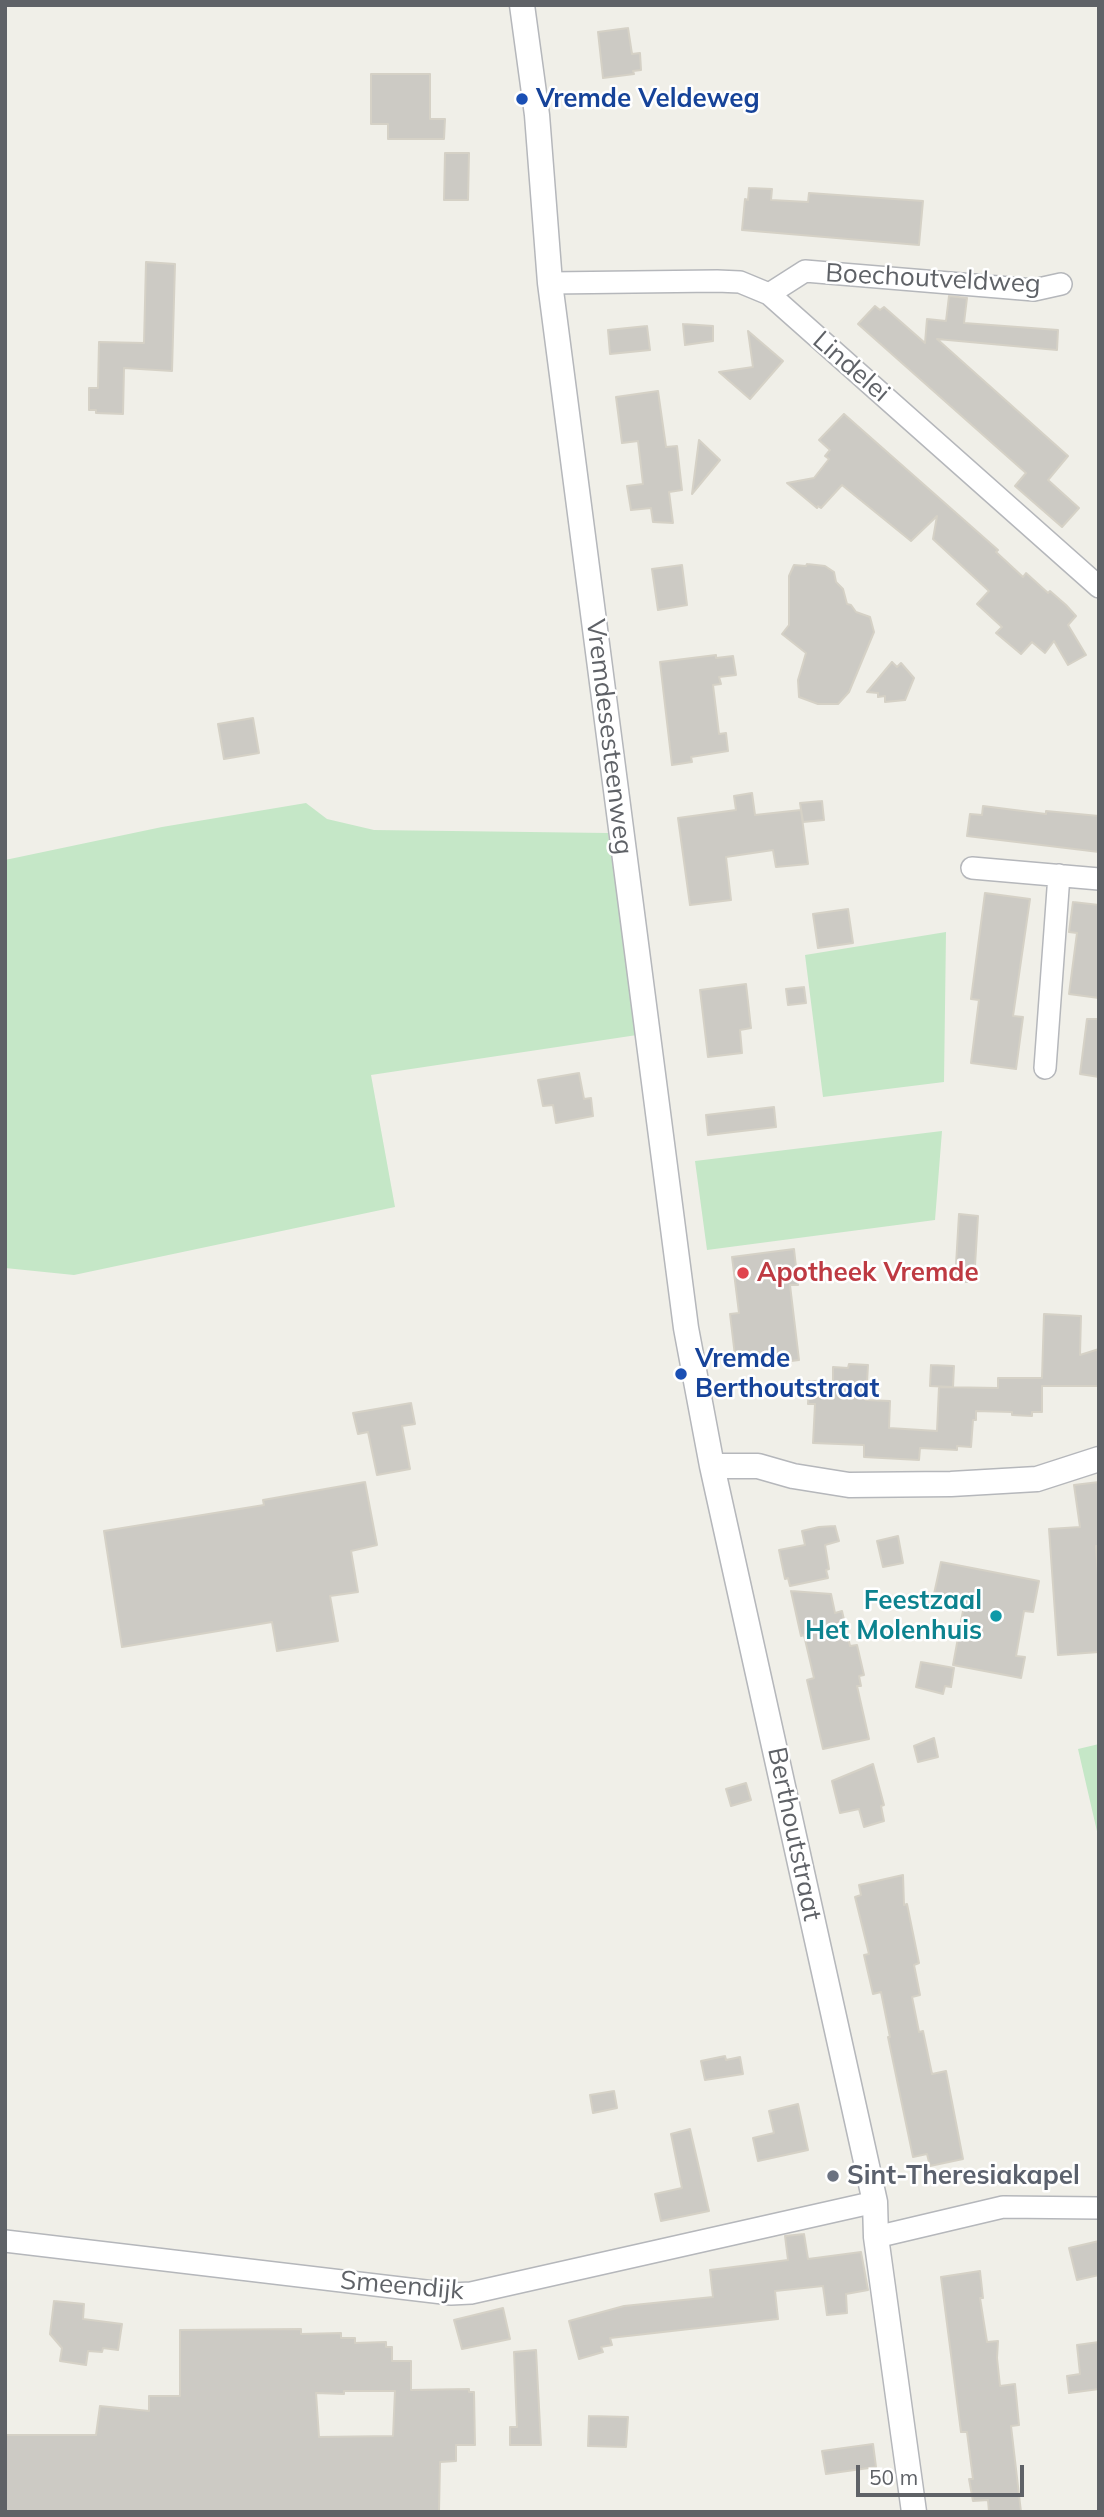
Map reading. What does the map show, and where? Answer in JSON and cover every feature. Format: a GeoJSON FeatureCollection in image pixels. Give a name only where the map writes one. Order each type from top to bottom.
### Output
{"type":"FeatureCollection","features":[{"type":"Feature","properties":{"kind":"street","name":"Vremdesesteenweg"},"geometry":{"type":"LineString","coordinates":[[523,5],[537,115],[550,283],[686,1328],[712,1466]]}},
{"type":"Feature","properties":{"kind":"street","name":"Boechoutveldweg"},"geometry":{"type":"LineString","coordinates":[[769,294],[806,271],[1034,290],[1061,284]]}},
{"type":"Feature","properties":{"kind":"street","name":"Lindelei"},"geometry":{"type":"LineString","coordinates":[[550,283],[740,282],[769,294],[1099,587]]}},
{"type":"Feature","properties":{"kind":"street"},"geometry":{"type":"LineString","coordinates":[[972,868],[1099,879]]}},
{"type":"Feature","properties":{"kind":"street"},"geometry":{"type":"LineString","coordinates":[[1045,1068],[1059,875]]}},
{"type":"Feature","properties":{"kind":"street"},"geometry":{"type":"LineString","coordinates":[[712,1466],[758,1466],[793,1476],[849,1485],[951,1484],[1037,1479],[1099,1459]]}},
{"type":"Feature","properties":{"kind":"street","name":"Berthoutstraat"},"geometry":{"type":"LineString","coordinates":[[712,1466],[875,2202],[876,2237]]}},
{"type":"Feature","properties":{"kind":"street","name":"Smeendijk"},"geometry":{"type":"LineString","coordinates":[[5,2241],[461,2294],[875,2202]]}},
{"type":"Feature","properties":{"kind":"street"},"geometry":{"type":"LineString","coordinates":[[914,2512],[876,2237],[1003,2207],[1099,2208]]}},
{"type":"Feature","properties":{"kind":"green space"},"geometry":{"type":"Polygon","coordinates":[[[306,803],[327,819],[374,830],[608,833],[637,1035],[371,1075],[395,1207],[74,1275],[5,1268],[5,860],[162,827],[306,803]]]}},
{"type":"Feature","properties":{"kind":"green space"},"geometry":{"type":"Polygon","coordinates":[[[946,932],[944,1082],[823,1097],[805,955],[946,932]]]}},
{"type":"Feature","properties":{"kind":"green space"},"geometry":{"type":"Polygon","coordinates":[[[942,1131],[935,1220],[707,1250],[695,1161],[942,1131]]]}},
{"type":"Feature","properties":{"kind":"green space"},"geometry":{"type":"Polygon","coordinates":[[[1099,1744],[1099,1840],[1078,1749],[1099,1744]]]}},
{"type":"Feature","properties":{"kind":"building"},"geometry":{"type":"Polygon","coordinates":[[[628,28],[632,54],[640,53],[641,70],[633,71],[634,74],[603,78],[598,32],[628,28]]]}},
{"type":"Feature","properties":{"kind":"building"},"geometry":{"type":"Polygon","coordinates":[[[371,74],[430,74],[430,119],[445,119],[444,139],[388,139],[388,124],[371,124],[371,74]]]}},
{"type":"Feature","properties":{"kind":"building"},"geometry":{"type":"Polygon","coordinates":[[[445,153],[469,153],[468,200],[444,200],[445,153]]]}},
{"type":"Feature","properties":{"kind":"building"},"geometry":{"type":"Polygon","coordinates":[[[749,188],[772,189],[771,200],[808,202],[809,193],[923,201],[919,245],[742,230],[745,199],[748,200],[749,188]]]}},
{"type":"Feature","properties":{"kind":"building"},"geometry":{"type":"Polygon","coordinates":[[[146,262],[175,264],[172,371],[124,368],[123,414],[96,413],[96,410],[89,410],[89,388],[98,388],[99,342],[144,343],[146,262]]]}},
{"type":"Feature","properties":{"kind":"building"},"geometry":{"type":"Polygon","coordinates":[[[949,296],[967,298],[964,323],[1058,330],[1057,350],[937,339],[1068,456],[1048,480],[1079,508],[1062,527],[1015,486],[1026,473],[858,324],[875,306],[880,310],[884,307],[925,343],[927,319],[946,321],[949,296]]]}},
{"type":"Feature","properties":{"kind":"building"},"geometry":{"type":"Polygon","coordinates":[[[683,324],[713,326],[713,341],[685,345],[683,324]]]}},
{"type":"Feature","properties":{"kind":"building"},"geometry":{"type":"Polygon","coordinates":[[[647,326],[650,350],[610,354],[608,330],[647,326]]]}},
{"type":"Feature","properties":{"kind":"building"},"geometry":{"type":"Polygon","coordinates":[[[748,331],[783,361],[750,399],[719,372],[753,367],[748,331]]]}},
{"type":"Feature","properties":{"kind":"building"},"geometry":{"type":"Polygon","coordinates":[[[658,391],[666,447],[677,446],[682,490],[669,492],[673,523],[653,522],[651,508],[631,510],[627,486],[643,484],[638,441],[622,443],[616,397],[658,391]]]}},
{"type":"Feature","properties":{"kind":"building"},"geometry":{"type":"Polygon","coordinates":[[[844,414],[998,550],[996,552],[1023,577],[1026,573],[1066,605],[1076,616],[1068,625],[1086,655],[1068,665],[1054,641],[1045,653],[1032,642],[1021,654],[996,633],[1002,627],[977,604],[989,591],[933,539],[937,516],[911,541],[842,485],[821,508],[817,508],[787,483],[814,478],[829,459],[825,456],[830,450],[819,440],[844,414]]]}},
{"type":"Feature","properties":{"kind":"building"},"geometry":{"type":"Polygon","coordinates":[[[699,440],[720,460],[692,494],[699,440]]]}},
{"type":"Feature","properties":{"kind":"building"},"geometry":{"type":"Polygon","coordinates":[[[682,565],[687,605],[658,610],[652,569],[682,565]]]}},
{"type":"Feature","properties":{"kind":"building"},"geometry":{"type":"Polygon","coordinates":[[[794,565],[825,566],[834,572],[847,604],[856,612],[870,617],[874,632],[849,692],[838,704],[818,704],[799,697],[798,680],[806,653],[782,634],[789,625],[789,576],[794,565]]]}},
{"type":"Feature","properties":{"kind":"building"},"geometry":{"type":"Polygon","coordinates":[[[716,655],[716,658],[733,656],[736,675],[719,677],[721,684],[713,685],[719,734],[726,733],[728,751],[691,757],[692,762],[672,765],[660,662],[716,655]]]}},
{"type":"Feature","properties":{"kind":"building"},"geometry":{"type":"Polygon","coordinates":[[[892,662],[897,667],[901,663],[914,678],[905,700],[885,702],[885,696],[878,697],[878,693],[867,692],[892,662]]]}},
{"type":"Feature","properties":{"kind":"building"},"geometry":{"type":"Polygon","coordinates":[[[253,718],[259,753],[224,759],[218,724],[253,718]]]}},
{"type":"Feature","properties":{"kind":"building"},"geometry":{"type":"Polygon","coordinates":[[[752,793],[755,815],[801,810],[808,864],[776,867],[773,850],[726,857],[731,900],[690,905],[678,818],[736,810],[734,796],[752,793]]]}},
{"type":"Feature","properties":{"kind":"building"},"geometry":{"type":"Polygon","coordinates":[[[822,801],[824,820],[803,822],[800,803],[822,801]]]}},
{"type":"Feature","properties":{"kind":"building"},"geometry":{"type":"Polygon","coordinates":[[[983,806],[1046,814],[1046,811],[1099,816],[1099,852],[967,836],[970,814],[982,815],[983,806]]]}},
{"type":"Feature","properties":{"kind":"building"},"geometry":{"type":"Polygon","coordinates":[[[985,893],[1030,899],[1013,1016],[1023,1017],[1016,1069],[971,1063],[979,1000],[971,999],[985,893]]]}},
{"type":"Feature","properties":{"kind":"building"},"geometry":{"type":"Polygon","coordinates":[[[1073,902],[1099,905],[1099,998],[1069,994],[1077,933],[1069,932],[1073,902]]]}},
{"type":"Feature","properties":{"kind":"building"},"geometry":{"type":"Polygon","coordinates":[[[848,909],[853,943],[818,948],[813,914],[848,909]]]}},
{"type":"Feature","properties":{"kind":"building"},"geometry":{"type":"Polygon","coordinates":[[[746,984],[751,1028],[740,1030],[742,1053],[708,1057],[700,990],[746,984]]]}},
{"type":"Feature","properties":{"kind":"building"},"geometry":{"type":"Polygon","coordinates":[[[804,987],[806,1003],[788,1005],[786,989],[804,987]]]}},
{"type":"Feature","properties":{"kind":"building"},"geometry":{"type":"Polygon","coordinates":[[[1087,1019],[1099,1019],[1099,1077],[1080,1074],[1087,1019]]]}},
{"type":"Feature","properties":{"kind":"building"},"geometry":{"type":"Polygon","coordinates":[[[579,1073],[584,1099],[591,1098],[593,1116],[556,1123],[553,1105],[543,1106],[538,1080],[579,1073]]]}},
{"type":"Feature","properties":{"kind":"building"},"geometry":{"type":"Polygon","coordinates":[[[774,1107],[776,1127],[708,1135],[706,1115],[774,1107]]]}},
{"type":"Feature","properties":{"kind":"building"},"geometry":{"type":"Polygon","coordinates":[[[959,1214],[978,1216],[974,1282],[955,1282],[959,1214]]]}},
{"type":"Feature","properties":{"kind":"building"},"geometry":{"type":"Polygon","coordinates":[[[794,1249],[798,1285],[790,1285],[799,1360],[775,1363],[775,1351],[735,1356],[730,1314],[739,1313],[732,1257],[794,1249]]]}},
{"type":"Feature","properties":{"kind":"building"},"geometry":{"type":"Polygon","coordinates":[[[1044,1314],[1081,1316],[1080,1355],[1099,1349],[1099,1386],[1042,1386],[1042,1412],[1032,1412],[1032,1416],[1012,1415],[1012,1412],[976,1411],[971,1447],[957,1446],[957,1450],[920,1448],[919,1460],[864,1457],[864,1445],[813,1443],[815,1404],[808,1404],[809,1381],[833,1382],[833,1367],[868,1365],[866,1400],[890,1401],[889,1428],[937,1431],[939,1387],[998,1388],[998,1378],[1042,1378],[1044,1314]]]}},
{"type":"Feature","properties":{"kind":"building"},"geometry":{"type":"Polygon","coordinates":[[[931,1365],[954,1366],[953,1387],[930,1386],[931,1365]]]}},
{"type":"Feature","properties":{"kind":"building"},"geometry":{"type":"Polygon","coordinates":[[[411,1403],[415,1424],[402,1426],[410,1469],[377,1475],[368,1432],[358,1434],[353,1413],[411,1403]]]}},
{"type":"Feature","properties":{"kind":"building"},"geometry":{"type":"Polygon","coordinates":[[[365,1482],[377,1545],[351,1551],[358,1592],[330,1596],[338,1641],[277,1651],[272,1622],[122,1647],[104,1531],[264,1505],[263,1500],[365,1482]]]}},
{"type":"Feature","properties":{"kind":"building"},"geometry":{"type":"Polygon","coordinates":[[[1099,1482],[1099,1546],[1096,1546],[1099,1652],[1058,1655],[1049,1529],[1080,1527],[1074,1485],[1099,1482]]]}},
{"type":"Feature","properties":{"kind":"building"},"geometry":{"type":"Polygon","coordinates":[[[835,1526],[839,1541],[825,1545],[828,1578],[790,1586],[788,1578],[785,1579],[779,1550],[805,1545],[802,1531],[835,1526]]]}},
{"type":"Feature","properties":{"kind":"building"},"geometry":{"type":"Polygon","coordinates":[[[898,1536],[903,1563],[883,1567],[877,1541],[898,1536]]]}},
{"type":"Feature","properties":{"kind":"building","name":"Feestzaal Het Molenhuis"},"geometry":{"type":"Polygon","coordinates":[[[941,1562],[1039,1581],[1033,1612],[1024,1611],[1016,1656],[1025,1657],[1021,1678],[953,1665],[965,1600],[934,1594],[941,1562]]]}},
{"type":"Feature","properties":{"kind":"building"},"geometry":{"type":"Polygon","coordinates":[[[791,1591],[831,1594],[835,1613],[842,1611],[850,1646],[857,1645],[864,1675],[859,1676],[861,1686],[857,1686],[869,1739],[823,1749],[807,1680],[814,1678],[791,1591]]]}},
{"type":"Feature","properties":{"kind":"building"},"geometry":{"type":"Polygon","coordinates":[[[921,1662],[954,1668],[951,1687],[945,1686],[943,1694],[916,1687],[921,1662]]]}},
{"type":"Feature","properties":{"kind":"building"},"geometry":{"type":"Polygon","coordinates":[[[934,1738],[938,1757],[918,1762],[914,1746],[934,1738]]]}},
{"type":"Feature","properties":{"kind":"building"},"geometry":{"type":"Polygon","coordinates":[[[873,1764],[884,1805],[881,1806],[884,1821],[864,1827],[859,1809],[840,1813],[832,1781],[873,1764]]]}},
{"type":"Feature","properties":{"kind":"building"},"geometry":{"type":"Polygon","coordinates":[[[746,1783],[751,1800],[731,1806],[726,1789],[746,1783]]]}},
{"type":"Feature","properties":{"kind":"building"},"geometry":{"type":"Polygon","coordinates":[[[903,1875],[904,1905],[907,1904],[919,1963],[914,1965],[920,1995],[912,1997],[919,2032],[923,2031],[932,2074],[946,2071],[963,2159],[930,2166],[927,2154],[913,2157],[881,1992],[873,1994],[864,1955],[869,1954],[855,1897],[861,1895],[859,1885],[903,1875]]]}},
{"type":"Feature","properties":{"kind":"building"},"geometry":{"type":"Polygon","coordinates":[[[725,2056],[726,2060],[740,2057],[743,2074],[705,2080],[701,2061],[725,2056]]]}},
{"type":"Feature","properties":{"kind":"building"},"geometry":{"type":"Polygon","coordinates":[[[614,2091],[617,2108],[593,2113],[590,2095],[614,2091]]]}},
{"type":"Feature","properties":{"kind":"building"},"geometry":{"type":"Polygon","coordinates":[[[798,2104],[808,2150],[758,2161],[753,2138],[774,2133],[769,2111],[798,2104]]]}},
{"type":"Feature","properties":{"kind":"building"},"geometry":{"type":"Polygon","coordinates":[[[690,2129],[709,2211],[661,2221],[655,2194],[682,2188],[671,2134],[690,2129]]]}},
{"type":"Feature","properties":{"kind":"building"},"geometry":{"type":"Polygon","coordinates":[[[804,2234],[808,2259],[861,2252],[868,2290],[846,2294],[847,2313],[827,2315],[823,2286],[775,2291],[778,2319],[610,2338],[612,2345],[601,2347],[603,2352],[579,2359],[569,2321],[624,2306],[713,2297],[710,2270],[788,2260],[785,2236],[804,2234]]]}},
{"type":"Feature","properties":{"kind":"building"},"geometry":{"type":"Polygon","coordinates":[[[1099,2241],[1099,2275],[1077,2280],[1069,2248],[1099,2241]]]}},
{"type":"Feature","properties":{"kind":"building"},"geometry":{"type":"Polygon","coordinates":[[[980,2271],[983,2298],[980,2298],[987,2342],[998,2341],[1000,2386],[1015,2384],[1019,2425],[1011,2426],[1021,2512],[989,2512],[988,2500],[973,2501],[967,2432],[961,2432],[941,2277],[980,2271]]]}},
{"type":"Feature","properties":{"kind":"building"},"geometry":{"type":"Polygon","coordinates":[[[54,2301],[84,2304],[83,2319],[122,2324],[118,2350],[103,2348],[102,2352],[88,2351],[86,2365],[60,2361],[62,2348],[50,2334],[54,2301]]]}},
{"type":"Feature","properties":{"kind":"building"},"geometry":{"type":"Polygon","coordinates":[[[503,2308],[510,2339],[462,2349],[454,2320],[503,2308]]]}},
{"type":"Feature","properties":{"kind":"building"},"geometry":{"type":"Polygon","coordinates":[[[301,2329],[301,2334],[341,2333],[341,2338],[355,2338],[355,2343],[386,2342],[386,2347],[392,2347],[392,2361],[411,2361],[411,2390],[469,2389],[469,2392],[474,2392],[475,2445],[456,2445],[456,2461],[440,2462],[439,2512],[5,2512],[5,2435],[96,2435],[100,2406],[149,2411],[149,2396],[180,2396],[180,2330],[301,2329]],[[395,2391],[316,2393],[319,2437],[393,2436],[395,2391]]]}},
{"type":"Feature","properties":{"kind":"building"},"geometry":{"type":"Polygon","coordinates":[[[1099,2342],[1099,2389],[1069,2393],[1067,2376],[1080,2374],[1077,2345],[1099,2342]]]}},
{"type":"Feature","properties":{"kind":"building"},"geometry":{"type":"Polygon","coordinates":[[[536,2350],[541,2445],[510,2445],[510,2427],[517,2427],[514,2352],[536,2350]]]}},
{"type":"Feature","properties":{"kind":"building"},"geometry":{"type":"Polygon","coordinates":[[[589,2416],[628,2417],[626,2447],[588,2446],[589,2416]]]}},
{"type":"Feature","properties":{"kind":"building"},"geometry":{"type":"Polygon","coordinates":[[[873,2444],[876,2467],[826,2474],[822,2451],[873,2444]]]}},
{"type":"Feature","properties":{"kind":"place","name":"Vremde Veldeweg"},"geometry":{"type":"Point","coordinates":[522,99]}},
{"type":"Feature","properties":{"kind":"place","name":"Apotheek Vremde"},"geometry":{"type":"Point","coordinates":[743,1273]}},
{"type":"Feature","properties":{"kind":"place","name":"Vremde Berthoutstraat"},"geometry":{"type":"Point","coordinates":[681,1374]}},
{"type":"Feature","properties":{"kind":"place","name":"Feestzaal Het Molenhuis"},"geometry":{"type":"Point","coordinates":[996,1616]}},
{"type":"Feature","properties":{"kind":"place","name":"Sint-Theresiakapel"},"geometry":{"type":"Point","coordinates":[833,2176]}}]}
